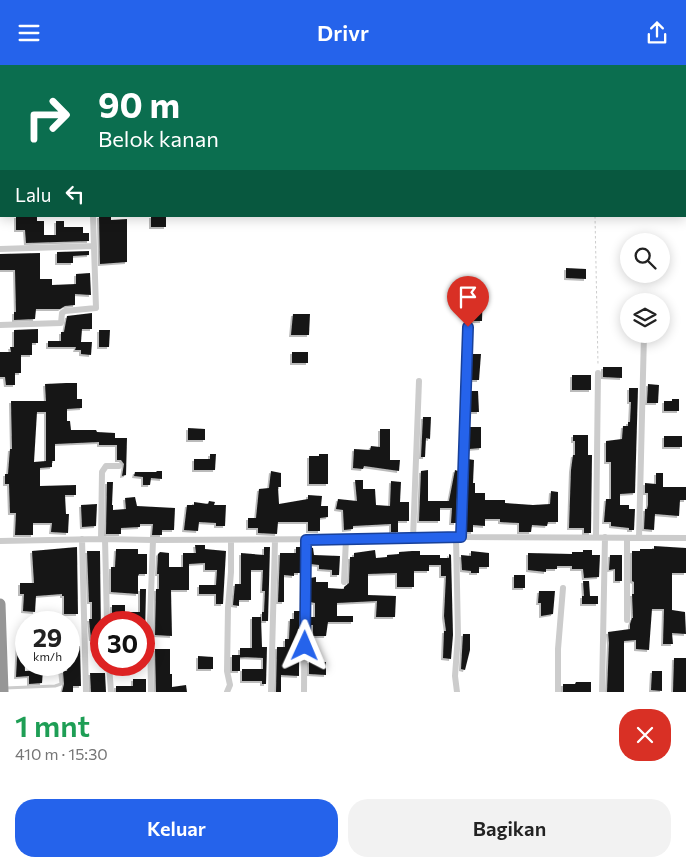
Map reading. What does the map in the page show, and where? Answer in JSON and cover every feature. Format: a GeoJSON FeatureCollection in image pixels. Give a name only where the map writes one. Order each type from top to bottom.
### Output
{"type":"FeatureCollection","features":[{"type":"Feature","properties":{"kind":"highway"},"geometry":{"type":"LineString","coordinates":[[0,603],[3,690]]}},
{"type":"Feature","properties":{"kind":"street"},"geometry":{"type":"LineString","coordinates":[[0,325],[61,323],[62,313],[65,311],[96,308],[93,217]]}},
{"type":"Feature","properties":{"kind":"street"},"geometry":{"type":"LineString","coordinates":[[0,249],[94,246]]}},
{"type":"Feature","properties":{"kind":"street"},"geometry":{"type":"LineString","coordinates":[[457,692],[455,676],[458,635],[459,537],[469,289]]}},
{"type":"Feature","properties":{"kind":"street"},"geometry":{"type":"LineString","coordinates":[[639,538],[644,343]]}},
{"type":"Feature","properties":{"kind":"street"},"geometry":{"type":"LineString","coordinates":[[596,537],[598,373]]}},
{"type":"Feature","properties":{"kind":"street"},"geometry":{"type":"LineString","coordinates":[[412,537],[419,381]]}},
{"type":"Feature","properties":{"kind":"street"},"geometry":{"type":"LineString","coordinates":[[106,611],[103,539],[103,469],[106,466],[119,466]]}},
{"type":"Feature","properties":{"kind":"street"},"geometry":{"type":"LineString","coordinates":[[0,541],[82,539],[153,541],[306,540],[412,537],[686,538]]}},
{"type":"Feature","properties":{"kind":"street"},"geometry":{"type":"LineString","coordinates":[[602,692],[605,537]]}},
{"type":"Feature","properties":{"kind":"street"},"geometry":{"type":"LineString","coordinates":[[627,537],[627,620]]}},
{"type":"Feature","properties":{"kind":"street"},"geometry":{"type":"LineString","coordinates":[[82,539],[86,692]]}},
{"type":"Feature","properties":{"kind":"street"},"geometry":{"type":"LineString","coordinates":[[344,582],[346,539]]}},
{"type":"Feature","properties":{"kind":"street"},"geometry":{"type":"LineString","coordinates":[[227,692],[230,685],[227,671],[231,540]]}},
{"type":"Feature","properties":{"kind":"street"},"geometry":{"type":"LineString","coordinates":[[270,692],[275,540]]}},
{"type":"Feature","properties":{"kind":"street"},"geometry":{"type":"LineString","coordinates":[[304,692],[306,540]]}},
{"type":"Feature","properties":{"kind":"street"},"geometry":{"type":"LineString","coordinates":[[151,692],[150,621],[153,541]]}},
{"type":"Feature","properties":{"kind":"street"},"geometry":{"type":"LineString","coordinates":[[558,692],[558,649],[563,588]]}},
{"type":"Feature","properties":{"kind":"street"},"geometry":{"type":"LineString","coordinates":[[110,676],[111,692]]}},
{"type":"Feature","properties":{"kind":"lane"},"geometry":{"type":"LineString","coordinates":[[3,690],[55,686],[60,684],[60,676]]}},
{"type":"Feature","properties":{"kind":"path"},"geometry":{"type":"LineString","coordinates":[[595,217],[598,373]]}},
{"type":"Feature","properties":{"kind":"building"},"geometry":{"type":"Polygon","coordinates":[[[16,217],[37,217],[37,221],[44,221],[44,235],[56,235],[56,221],[64,221],[64,227],[83,227],[83,233],[89,233],[89,241],[26,243],[25,230],[16,230],[16,217]]]}},
{"type":"Feature","properties":{"kind":"building"},"geometry":{"type":"Polygon","coordinates":[[[99,217],[111,217],[111,220],[127,219],[127,262],[100,264],[99,217]]]}},
{"type":"Feature","properties":{"kind":"building"},"geometry":{"type":"Polygon","coordinates":[[[151,217],[166,217],[166,227],[151,227],[151,217]]]}},
{"type":"Feature","properties":{"kind":"building"},"geometry":{"type":"Polygon","coordinates":[[[89,251],[89,255],[73,256],[73,263],[57,263],[57,252],[89,251]]]}},
{"type":"Feature","properties":{"kind":"building"},"geometry":{"type":"Polygon","coordinates":[[[40,253],[40,279],[52,279],[52,285],[76,284],[76,274],[90,273],[91,295],[75,294],[75,305],[65,306],[60,309],[36,309],[35,319],[14,320],[14,312],[16,312],[15,270],[0,270],[0,254],[40,253]]]}},
{"type":"Feature","properties":{"kind":"building"},"geometry":{"type":"Polygon","coordinates":[[[566,268],[586,269],[586,279],[566,278],[566,268]]]}},
{"type":"Feature","properties":{"kind":"building"},"geometry":{"type":"Polygon","coordinates":[[[472,283],[483,283],[482,321],[473,321],[474,289],[472,283]]]}},
{"type":"Feature","properties":{"kind":"building"},"geometry":{"type":"Polygon","coordinates":[[[92,313],[92,329],[82,329],[81,342],[92,342],[91,355],[81,354],[81,350],[75,350],[76,347],[48,347],[48,341],[61,341],[61,332],[64,332],[67,316],[92,313]]]}},
{"type":"Feature","properties":{"kind":"building"},"geometry":{"type":"Polygon","coordinates":[[[293,314],[310,314],[309,335],[291,335],[293,314]]]}},
{"type":"Feature","properties":{"kind":"building"},"geometry":{"type":"Polygon","coordinates":[[[38,329],[38,343],[32,343],[32,355],[21,355],[21,373],[15,373],[15,385],[6,385],[5,377],[0,377],[0,352],[11,352],[10,347],[14,347],[14,330],[38,329]]]}},
{"type":"Feature","properties":{"kind":"building"},"geometry":{"type":"Polygon","coordinates":[[[99,330],[110,330],[109,347],[99,347],[99,330]]]}},
{"type":"Feature","properties":{"kind":"building"},"geometry":{"type":"Polygon","coordinates":[[[292,352],[308,352],[308,363],[292,363],[292,352]]]}},
{"type":"Feature","properties":{"kind":"building"},"geometry":{"type":"Polygon","coordinates":[[[472,354],[481,354],[479,380],[471,380],[472,354]]]}},
{"type":"Feature","properties":{"kind":"building"},"geometry":{"type":"Polygon","coordinates":[[[603,367],[622,367],[622,378],[603,377],[603,367]]]}},
{"type":"Feature","properties":{"kind":"building"},"geometry":{"type":"Polygon","coordinates":[[[572,375],[591,375],[591,390],[572,390],[572,375]]]}},
{"type":"Feature","properties":{"kind":"building"},"geometry":{"type":"Polygon","coordinates":[[[77,383],[77,399],[82,399],[82,408],[67,409],[67,421],[70,421],[71,430],[96,430],[97,432],[115,433],[115,438],[127,438],[126,475],[122,476],[124,464],[121,460],[117,460],[117,445],[99,445],[99,442],[55,444],[55,461],[52,461],[52,467],[40,468],[40,486],[76,485],[76,495],[65,495],[66,514],[69,514],[68,533],[51,532],[52,523],[33,523],[33,535],[15,535],[16,513],[10,513],[9,484],[5,484],[5,474],[8,474],[10,449],[12,449],[11,401],[46,401],[45,384],[77,383]],[[37,412],[34,462],[46,461],[46,412],[37,412]]]}},
{"type":"Feature","properties":{"kind":"building"},"geometry":{"type":"Polygon","coordinates":[[[648,384],[659,385],[658,403],[647,403],[648,384]]]}},
{"type":"Feature","properties":{"kind":"building"},"geometry":{"type":"Polygon","coordinates":[[[629,388],[638,388],[635,493],[620,494],[620,505],[629,505],[629,509],[635,509],[634,530],[611,526],[611,522],[604,522],[606,499],[611,499],[611,462],[606,462],[606,441],[622,439],[623,426],[628,426],[628,422],[630,422],[631,402],[629,402],[629,388]]]}},
{"type":"Feature","properties":{"kind":"building"},"geometry":{"type":"Polygon","coordinates":[[[471,391],[478,391],[479,412],[470,412],[471,391]]]}},
{"type":"Feature","properties":{"kind":"building"},"geometry":{"type":"Polygon","coordinates":[[[672,399],[679,399],[679,411],[664,411],[664,401],[672,401],[672,399]]]}},
{"type":"Feature","properties":{"kind":"building"},"geometry":{"type":"Polygon","coordinates":[[[423,417],[431,417],[430,439],[426,438],[425,457],[421,457],[423,417]]]}},
{"type":"Feature","properties":{"kind":"building"},"geometry":{"type":"Polygon","coordinates":[[[470,427],[481,427],[481,448],[469,449],[470,427]]]}},
{"type":"Feature","properties":{"kind":"building"},"geometry":{"type":"Polygon","coordinates":[[[188,428],[205,429],[205,440],[188,440],[188,428]]]}},
{"type":"Feature","properties":{"kind":"building"},"geometry":{"type":"Polygon","coordinates":[[[380,429],[390,429],[390,460],[400,460],[399,471],[364,466],[363,469],[353,468],[354,449],[370,450],[371,446],[380,447],[380,429]]]}},
{"type":"Feature","properties":{"kind":"building"},"geometry":{"type":"Polygon","coordinates":[[[573,435],[588,435],[588,455],[592,455],[591,533],[584,533],[584,528],[569,528],[571,470],[573,455],[575,455],[573,435]]]}},
{"type":"Feature","properties":{"kind":"building"},"geometry":{"type":"Polygon","coordinates":[[[664,436],[682,436],[682,447],[664,447],[664,436]]]}},
{"type":"Feature","properties":{"kind":"building"},"geometry":{"type":"Polygon","coordinates":[[[210,454],[216,454],[215,470],[194,470],[194,459],[210,459],[210,454]]]}},
{"type":"Feature","properties":{"kind":"building"},"geometry":{"type":"Polygon","coordinates":[[[319,454],[328,454],[328,484],[309,484],[309,456],[319,456],[319,454]]]}},
{"type":"Feature","properties":{"kind":"building"},"geometry":{"type":"Polygon","coordinates":[[[468,459],[474,460],[473,483],[475,483],[475,493],[485,493],[485,500],[505,500],[505,503],[533,505],[550,504],[551,491],[558,492],[558,522],[548,522],[547,526],[532,525],[531,532],[519,532],[519,523],[500,522],[500,519],[485,519],[485,526],[473,525],[473,532],[466,532],[468,459]]]}},
{"type":"Feature","properties":{"kind":"building"},"geometry":{"type":"Polygon","coordinates":[[[428,470],[428,501],[449,501],[455,470],[458,471],[456,523],[451,523],[452,508],[440,508],[440,521],[419,521],[421,471],[428,470]]]}},
{"type":"Feature","properties":{"kind":"building"},"geometry":{"type":"Polygon","coordinates":[[[162,471],[162,479],[151,478],[150,485],[143,485],[143,477],[134,476],[135,472],[162,471]]]}},
{"type":"Feature","properties":{"kind":"building"},"geometry":{"type":"Polygon","coordinates":[[[271,471],[281,473],[281,487],[278,487],[279,504],[308,499],[308,495],[322,496],[321,506],[328,506],[328,517],[320,518],[320,531],[308,531],[308,522],[278,522],[277,534],[258,533],[258,528],[248,528],[248,518],[256,518],[259,489],[269,488],[271,471]]]}},
{"type":"Feature","properties":{"kind":"building"},"geometry":{"type":"Polygon","coordinates":[[[656,473],[663,473],[663,487],[686,487],[686,500],[680,500],[679,516],[655,514],[654,530],[644,529],[645,509],[647,509],[648,505],[648,493],[645,493],[645,483],[656,484],[656,473]]]}},
{"type":"Feature","properties":{"kind":"building"},"geometry":{"type":"Polygon","coordinates":[[[355,480],[363,480],[363,489],[375,489],[376,505],[390,506],[391,481],[401,482],[400,502],[409,502],[409,521],[398,521],[398,532],[391,532],[391,524],[353,526],[353,529],[344,530],[343,510],[336,509],[338,499],[357,501],[355,480]]]}},
{"type":"Feature","properties":{"kind":"building"},"geometry":{"type":"Polygon","coordinates":[[[107,482],[113,482],[113,510],[126,509],[125,498],[135,497],[137,506],[175,508],[174,530],[162,530],[162,535],[152,535],[153,524],[140,524],[140,527],[121,528],[121,534],[106,534],[107,482]]]}},
{"type":"Feature","properties":{"kind":"building"},"geometry":{"type":"Polygon","coordinates":[[[209,501],[215,502],[214,505],[226,505],[225,526],[216,526],[216,523],[199,522],[198,531],[184,530],[187,505],[194,505],[194,502],[208,504],[209,501]]]}},
{"type":"Feature","properties":{"kind":"building"},"geometry":{"type":"Polygon","coordinates":[[[97,504],[96,526],[82,527],[81,505],[97,504]]]}},
{"type":"Feature","properties":{"kind":"building"},"geometry":{"type":"Polygon","coordinates":[[[195,545],[205,545],[205,549],[226,551],[223,604],[216,604],[216,594],[199,594],[199,585],[216,585],[217,570],[205,570],[205,563],[189,564],[189,590],[171,590],[172,636],[155,635],[156,589],[159,589],[159,574],[157,574],[158,554],[160,552],[169,553],[169,567],[183,567],[183,553],[196,553],[195,545]]]}},
{"type":"Feature","properties":{"kind":"building"},"geometry":{"type":"Polygon","coordinates":[[[654,546],[686,548],[686,573],[672,573],[672,610],[685,612],[686,634],[672,633],[673,644],[663,644],[664,609],[652,609],[649,650],[636,649],[636,640],[624,641],[624,692],[607,692],[608,632],[630,629],[633,618],[632,594],[634,594],[634,582],[632,581],[632,551],[654,549],[654,546]]]}},
{"type":"Feature","properties":{"kind":"building"},"geometry":{"type":"Polygon","coordinates":[[[77,547],[78,611],[64,611],[64,596],[62,594],[36,596],[35,611],[23,611],[24,594],[20,594],[20,583],[34,583],[32,551],[77,547]]]}},
{"type":"Feature","properties":{"kind":"building"},"geometry":{"type":"Polygon","coordinates":[[[264,547],[270,547],[268,621],[262,621],[265,591],[262,591],[263,570],[251,570],[251,600],[239,600],[239,606],[233,605],[235,584],[241,584],[241,553],[264,555],[264,547]]]}},
{"type":"Feature","properties":{"kind":"building"},"geometry":{"type":"Polygon","coordinates":[[[296,547],[300,547],[300,573],[294,573],[294,576],[284,575],[284,602],[278,602],[280,553],[296,553],[296,547]]]}},
{"type":"Feature","properties":{"kind":"building"},"geometry":{"type":"Polygon","coordinates":[[[310,547],[313,548],[314,555],[340,556],[339,575],[332,575],[332,570],[319,569],[319,565],[310,564],[310,547]]]}},
{"type":"Feature","properties":{"kind":"building"},"geometry":{"type":"Polygon","coordinates":[[[116,549],[138,549],[138,554],[147,554],[147,574],[139,574],[138,576],[138,594],[111,592],[111,567],[115,567],[116,549]]]}},
{"type":"Feature","properties":{"kind":"building"},"geometry":{"type":"Polygon","coordinates":[[[375,550],[376,558],[412,551],[420,551],[420,555],[440,555],[440,558],[449,558],[449,554],[451,555],[453,635],[451,659],[443,658],[444,631],[446,631],[444,616],[446,576],[441,576],[441,565],[429,565],[429,571],[414,571],[414,587],[397,587],[397,573],[368,574],[368,595],[396,596],[395,617],[376,617],[377,601],[337,603],[337,616],[353,616],[353,622],[328,622],[326,636],[313,636],[313,625],[309,625],[310,617],[315,617],[315,603],[310,602],[310,578],[316,577],[316,582],[328,582],[328,588],[344,589],[349,583],[350,557],[354,557],[354,553],[375,550]]]}},
{"type":"Feature","properties":{"kind":"building"},"geometry":{"type":"Polygon","coordinates":[[[583,550],[592,550],[592,555],[600,555],[599,577],[584,578],[583,569],[572,569],[572,566],[557,566],[557,569],[546,569],[546,572],[528,570],[528,553],[572,554],[572,552],[583,552],[583,550]]]}},
{"type":"Feature","properties":{"kind":"building"},"geometry":{"type":"Polygon","coordinates":[[[87,551],[100,551],[101,611],[92,611],[92,602],[89,602],[87,551]]]}},
{"type":"Feature","properties":{"kind":"building"},"geometry":{"type":"Polygon","coordinates":[[[471,551],[489,553],[489,567],[479,567],[479,573],[462,570],[461,555],[471,556],[471,551]]]}},
{"type":"Feature","properties":{"kind":"building"},"geometry":{"type":"Polygon","coordinates":[[[610,555],[622,555],[622,581],[615,581],[615,569],[609,570],[610,555]]]}},
{"type":"Feature","properties":{"kind":"building"},"geometry":{"type":"Polygon","coordinates":[[[514,575],[525,575],[525,588],[514,588],[514,575]]]}},
{"type":"Feature","properties":{"kind":"building"},"geometry":{"type":"Polygon","coordinates":[[[583,581],[589,581],[590,596],[598,596],[598,604],[582,604],[582,596],[584,596],[583,581]]]}},
{"type":"Feature","properties":{"kind":"building"},"geometry":{"type":"Polygon","coordinates":[[[140,589],[146,589],[146,611],[140,611],[140,589]]]}},
{"type":"Feature","properties":{"kind":"building"},"geometry":{"type":"Polygon","coordinates":[[[539,591],[555,591],[553,614],[541,616],[541,603],[538,603],[539,591]]]}},
{"type":"Feature","properties":{"kind":"building"},"geometry":{"type":"Polygon","coordinates":[[[112,605],[125,605],[125,611],[112,611],[112,605]]]}},
{"type":"Feature","properties":{"kind":"building"},"geometry":{"type":"Polygon","coordinates":[[[294,611],[300,611],[296,646],[298,646],[297,654],[299,654],[299,676],[281,675],[281,692],[276,692],[277,647],[285,647],[285,639],[289,639],[290,619],[294,619],[294,611]]]}},
{"type":"Feature","properties":{"kind":"building"},"geometry":{"type":"Polygon","coordinates":[[[252,617],[261,617],[262,647],[267,647],[266,684],[262,684],[262,681],[242,681],[242,669],[263,669],[263,658],[240,657],[240,648],[252,648],[252,617]]]}},
{"type":"Feature","properties":{"kind":"building"},"geometry":{"type":"Polygon","coordinates":[[[463,634],[470,634],[470,650],[465,670],[461,669],[463,634]]]}},
{"type":"Feature","properties":{"kind":"building"},"geometry":{"type":"Polygon","coordinates":[[[80,646],[81,686],[73,686],[73,692],[62,692],[63,676],[80,676],[80,646]]]}},
{"type":"Feature","properties":{"kind":"building"},"geometry":{"type":"Polygon","coordinates":[[[155,649],[170,649],[172,687],[186,685],[187,692],[156,692],[155,649]]]}},
{"type":"Feature","properties":{"kind":"building"},"geometry":{"type":"Polygon","coordinates":[[[232,655],[240,655],[240,671],[232,671],[232,655]]]}},
{"type":"Feature","properties":{"kind":"building"},"geometry":{"type":"Polygon","coordinates":[[[198,656],[213,657],[213,669],[198,669],[198,656]]]}},
{"type":"Feature","properties":{"kind":"building"},"geometry":{"type":"Polygon","coordinates":[[[674,658],[686,658],[686,692],[673,692],[674,658]]]}},
{"type":"Feature","properties":{"kind":"building"},"geometry":{"type":"Polygon","coordinates":[[[309,661],[326,662],[326,675],[309,674],[309,661]]]}},
{"type":"Feature","properties":{"kind":"building"},"geometry":{"type":"Polygon","coordinates":[[[652,671],[662,671],[662,691],[651,690],[652,671]]]}},
{"type":"Feature","properties":{"kind":"building"},"geometry":{"type":"Polygon","coordinates":[[[29,676],[43,676],[42,683],[29,684],[29,676]]]}},
{"type":"Feature","properties":{"kind":"building"},"geometry":{"type":"Polygon","coordinates":[[[90,676],[105,676],[106,692],[91,692],[90,676]]]}},
{"type":"Feature","properties":{"kind":"building"},"geometry":{"type":"Polygon","coordinates":[[[133,679],[146,679],[146,692],[116,692],[116,686],[133,686],[133,679]]]}},
{"type":"Feature","properties":{"kind":"building"},"geometry":{"type":"Polygon","coordinates":[[[576,682],[591,682],[591,692],[563,692],[563,684],[575,684],[576,682]]]}},
{"type":"Feature","properties":{"kind":"route"},"geometry":{"type":"LineString","coordinates":[[305,646],[306,540],[461,537],[468,327]]}}]}
